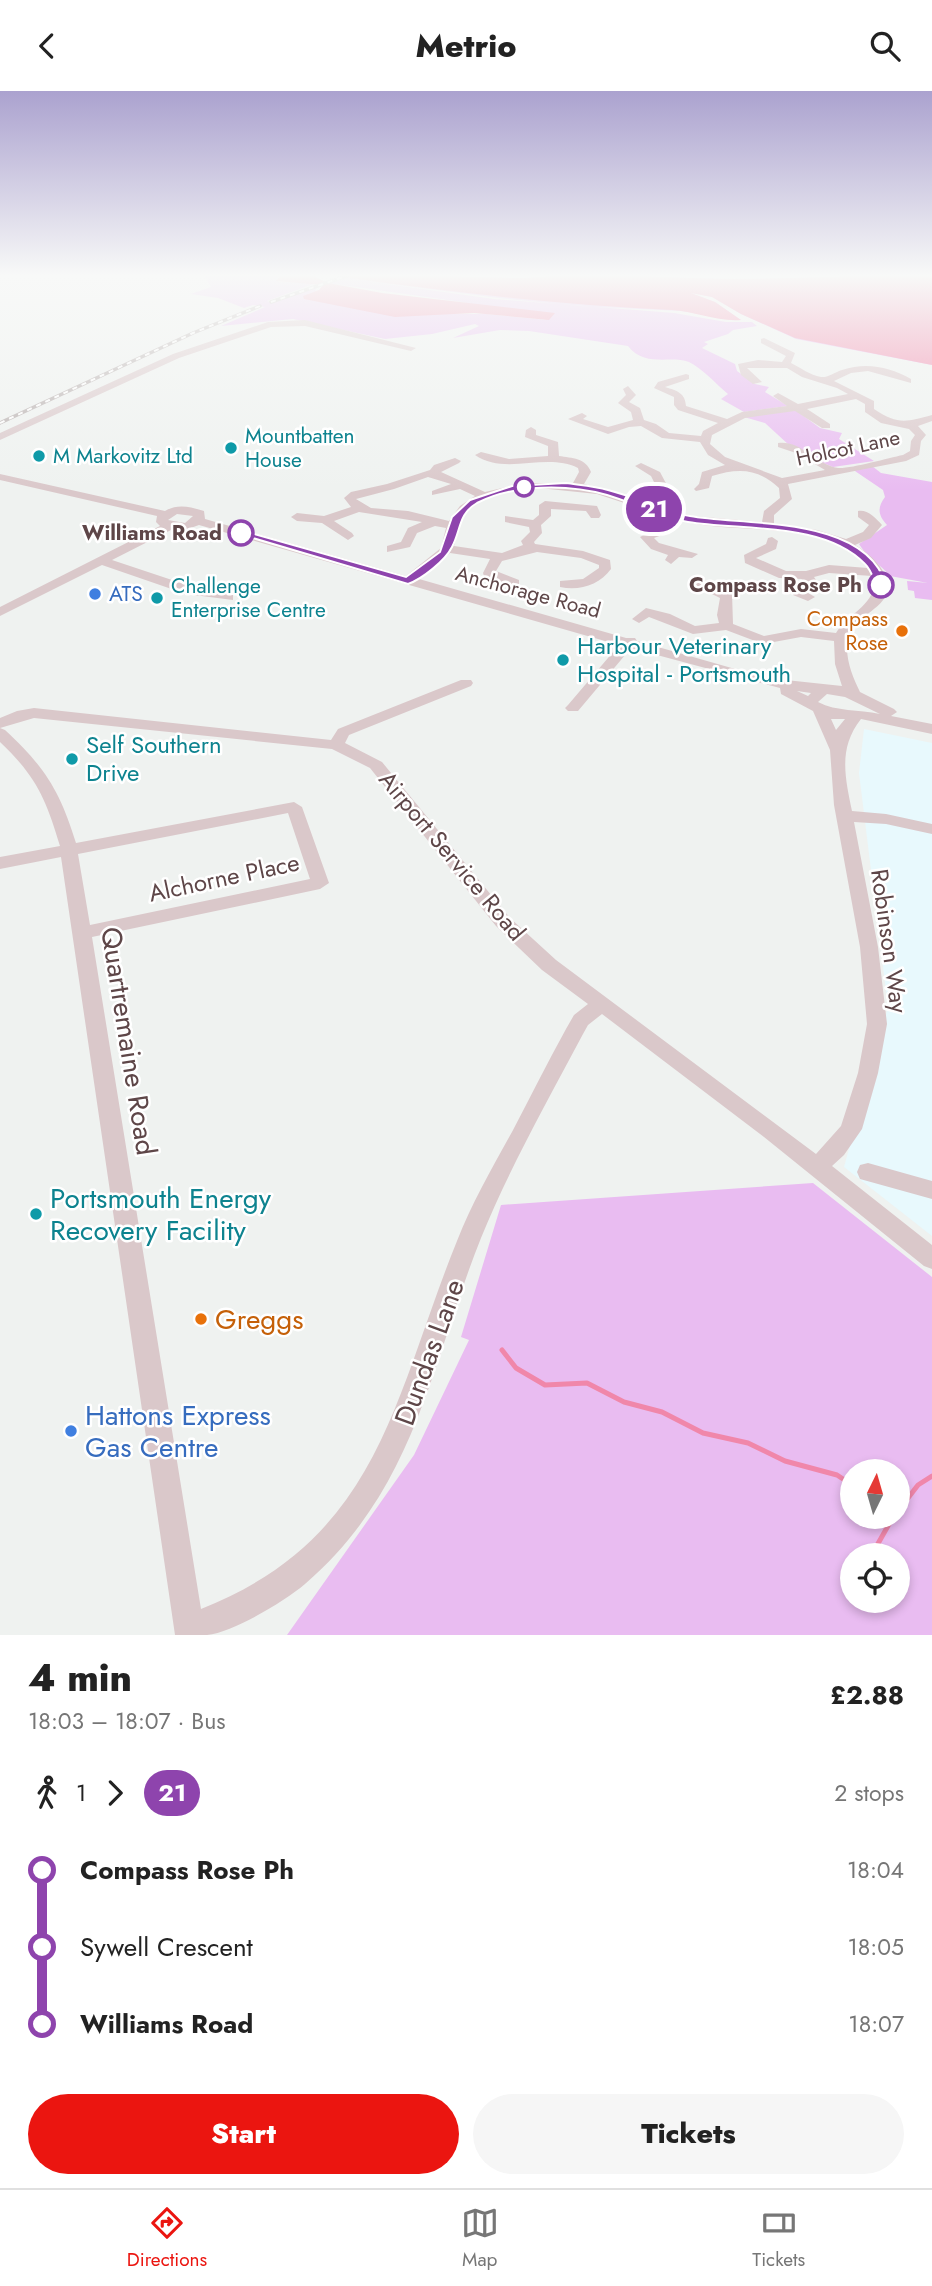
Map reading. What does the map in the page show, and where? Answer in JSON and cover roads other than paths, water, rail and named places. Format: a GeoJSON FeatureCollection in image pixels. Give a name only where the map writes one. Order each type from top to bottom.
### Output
{"type":"FeatureCollection","features":[{"type":"Feature","properties":{"kind":"street"},"geometry":{"type":"LineString","coordinates":[[0,437],[200,347]]}},
{"type":"Feature","properties":{"kind":"street"},"geometry":{"type":"LineString","coordinates":[[407,347],[411,348]]}},
{"type":"Feature","properties":{"kind":"street"},"geometry":{"type":"LineString","coordinates":[[776,347],[792,355],[785,364]]}},
{"type":"Feature","properties":{"kind":"street"},"geometry":{"type":"LineString","coordinates":[[757,382],[741,370],[741,363],[785,364],[808,376],[827,380],[855,396]]}},
{"type":"Feature","properties":{"kind":"street"},"geometry":{"type":"LineString","coordinates":[[827,380],[844,370],[861,365],[886,370],[908,381]]}},
{"type":"Feature","properties":{"kind":"street"},"geometry":{"type":"LineString","coordinates":[[686,377],[659,387],[680,397],[679,405],[682,408],[726,422]]}},
{"type":"Feature","properties":{"kind":"street"},"geometry":{"type":"LineString","coordinates":[[628,389],[631,395],[623,402],[637,412],[639,423]]}},
{"type":"Feature","properties":{"kind":"street"},"geometry":{"type":"LineString","coordinates":[[778,396],[826,426]]}},
{"type":"Feature","properties":{"kind":"street"},"geometry":{"type":"LineString","coordinates":[[768,526],[768,512],[786,499],[786,490],[780,482],[714,454],[706,446],[704,439],[709,431],[742,415],[831,403],[855,396]]}},
{"type":"Feature","properties":{"kind":"street","name":"Holcot Lane"},"geometry":{"type":"LineString","coordinates":[[780,482],[920,456],[921,435],[909,425],[883,421],[868,409],[871,405],[867,401],[855,396]]}},
{"type":"Feature","properties":{"kind":"street"},"geometry":{"type":"LineString","coordinates":[[582,416],[573,419],[604,430],[639,423],[652,426],[668,437],[704,439]]}},
{"type":"Feature","properties":{"kind":"street"},"geometry":{"type":"LineString","coordinates":[[909,425],[932,418]]}},
{"type":"Feature","properties":{"kind":"street"},"geometry":{"type":"LineString","coordinates":[[531,429],[530,437],[554,444],[553,459]]}},
{"type":"Feature","properties":{"kind":"street"},"geometry":{"type":"LineString","coordinates":[[782,445],[800,451],[808,458],[834,470]]}},
{"type":"Feature","properties":{"kind":"street"},"geometry":{"type":"LineString","coordinates":[[868,450],[884,462]]}},
{"type":"Feature","properties":{"kind":"street"},"geometry":{"type":"LineString","coordinates":[[481,455],[509,462],[523,459],[573,461],[583,466],[585,472],[577,487]]}},
{"type":"Feature","properties":{"kind":"street"},"geometry":{"type":"LineString","coordinates":[[434,473],[438,467],[455,461]]}},
{"type":"Feature","properties":{"kind":"street"},"geometry":{"type":"LineString","coordinates":[[701,489],[705,486],[706,474],[738,464]]}},
{"type":"Feature","properties":{"kind":"street"},"geometry":{"type":"LineString","coordinates":[[638,503],[662,492],[664,487],[656,474],[641,466]]}},
{"type":"Feature","properties":{"kind":"street"},"geometry":{"type":"LineString","coordinates":[[453,525],[431,523],[411,516],[376,513],[352,503],[351,497],[418,475],[434,473],[485,496]]}},
{"type":"Feature","properties":{"kind":"street"},"geometry":{"type":"LineString","coordinates":[[0,477],[167,520]]}},
{"type":"Feature","properties":{"kind":"street"},"geometry":{"type":"LineString","coordinates":[[436,493],[461,485]]}},
{"type":"Feature","properties":{"kind":"street"},"geometry":{"type":"LineString","coordinates":[[408,581],[447,549],[453,525],[464,508],[485,496],[521,487],[577,487],[606,492],[678,517],[768,526],[815,534],[844,545],[867,560],[881,584],[878,599],[852,620],[841,638],[842,669],[857,706]]}},
{"type":"Feature","properties":{"kind":"street"},"geometry":{"type":"LineString","coordinates":[[379,490],[401,501]]}},
{"type":"Feature","properties":{"kind":"street"},"geometry":{"type":"LineString","coordinates":[[509,519],[535,524],[545,516],[547,505],[590,507],[596,515]]}},
{"type":"Feature","properties":{"kind":"street"},"geometry":{"type":"LineString","coordinates":[[297,517],[325,520],[360,508]]}},
{"type":"Feature","properties":{"kind":"street","name":"Anchorage Road"},"geometry":{"type":"LineString","coordinates":[[167,520],[175,510],[193,511],[201,516],[198,521],[766,682],[824,690],[857,706]]}},
{"type":"Feature","properties":{"kind":"street"},"geometry":{"type":"LineString","coordinates":[[844,545],[867,535],[876,525],[862,514]]}},
{"type":"Feature","properties":{"kind":"street"},"geometry":{"type":"LineString","coordinates":[[678,517],[666,529],[646,537],[673,557],[692,554]]}},
{"type":"Feature","properties":{"kind":"street"},"geometry":{"type":"LineString","coordinates":[[0,612],[103,561],[167,520]]}},
{"type":"Feature","properties":{"kind":"street"},"geometry":{"type":"LineString","coordinates":[[325,520],[348,536]]}},
{"type":"Feature","properties":{"kind":"street"},"geometry":{"type":"LineString","coordinates":[[391,549],[406,544],[412,531],[431,523]]}},
{"type":"Feature","properties":{"kind":"street"},"geometry":{"type":"LineString","coordinates":[[531,548],[527,541],[536,533],[535,524]]}},
{"type":"Feature","properties":{"kind":"street"},"geometry":{"type":"LineString","coordinates":[[772,541],[772,546],[750,555],[749,560],[780,574],[806,575],[829,569],[877,573]]}},
{"type":"Feature","properties":{"kind":"street"},"geometry":{"type":"LineString","coordinates":[[447,549],[497,557],[511,556],[531,548],[595,558],[606,566],[596,578],[582,584],[565,584]]}},
{"type":"Feature","properties":{"kind":"street"},"geometry":{"type":"LineString","coordinates":[[497,557],[489,573],[508,581]]}},
{"type":"Feature","properties":{"kind":"street"},"geometry":{"type":"LineString","coordinates":[[103,561],[191,591],[228,597]]}},
{"type":"Feature","properties":{"kind":"street"},"geometry":{"type":"LineString","coordinates":[[806,575],[808,580],[800,595],[808,597]]}},
{"type":"Feature","properties":{"kind":"street"},"geometry":{"type":"LineString","coordinates":[[704,584],[727,596],[724,615],[727,626]]}},
{"type":"Feature","properties":{"kind":"street"},"geometry":{"type":"LineString","coordinates":[[181,607],[191,591]]}},
{"type":"Feature","properties":{"kind":"street"},"geometry":{"type":"LineString","coordinates":[[640,613],[665,617],[693,630],[727,626],[763,639],[779,639],[801,633],[841,638]]}},
{"type":"Feature","properties":{"kind":"street"},"geometry":{"type":"LineString","coordinates":[[573,708],[629,641]]}},
{"type":"Feature","properties":{"kind":"street"},"geometry":{"type":"LineString","coordinates":[[817,708],[815,697],[842,669]]}},
{"type":"Feature","properties":{"kind":"street","name":"Anchorage Road"},"geometry":{"type":"LineString","coordinates":[[766,682],[836,716],[857,706]]}},
{"type":"Feature","properties":{"kind":"street"},"geometry":{"type":"LineString","coordinates":[[336,745],[344,731],[466,683]]}},
{"type":"Feature","properties":{"kind":"street"},"geometry":{"type":"LineString","coordinates":[[857,706],[932,722]]}},
{"type":"Feature","properties":{"kind":"street"},"geometry":{"type":"LineString","coordinates":[[857,706],[932,729]]}},
{"type":"Feature","properties":{"kind":"street"},"geometry":{"type":"LineString","coordinates":[[836,748],[857,706]]}},
{"type":"Feature","properties":{"kind":"street","name":"Robinson Way"},"geometry":{"type":"LineString","coordinates":[[817,708],[836,748],[844,816],[869,947],[877,1024],[868,1073],[851,1129],[836,1150],[817,1167]]}},
{"type":"Feature","properties":{"kind":"street","name":"Airport Service Road"},"geometry":{"type":"LineString","coordinates":[[0,723],[22,714],[34,713],[336,745],[376,765],[503,922],[550,965],[817,1167],[932,1259]]}},
{"type":"Feature","properties":{"kind":"street","name":"Quartremaine Road"},"geometry":{"type":"LineString","coordinates":[[0,733],[30,762],[55,801],[69,849],[190,1631]]}},
{"type":"Feature","properties":{"kind":"street","name":"Alchorne Place"},"geometry":{"type":"LineString","coordinates":[[69,849],[294,807],[320,883],[82,933]]}},
{"type":"Feature","properties":{"kind":"street"},"geometry":{"type":"LineString","coordinates":[[844,816],[886,818],[932,829]]}},
{"type":"Feature","properties":{"kind":"street"},"geometry":{"type":"LineString","coordinates":[[0,863],[69,849]]}},
{"type":"Feature","properties":{"kind":"street","name":"Dundas Lane"},"geometry":{"type":"LineString","coordinates":[[190,1631],[283,1584],[330,1542],[365,1497],[412,1408],[450,1294],[484,1208],[581,1020],[600,1005]]}},
{"type":"Feature","properties":{"kind":"street"},"geometry":{"type":"LineString","coordinates":[[868,1172],[932,1190]]}},
{"type":"Feature","properties":{"kind":"waterway"},"geometry":{"type":"LineString","coordinates":[[502,1350],[516,1368],[545,1385],[587,1383],[624,1402],[662,1412],[703,1433],[748,1443],[785,1461],[840,1477]]}},
{"type":"Feature","properties":{"kind":"waterway"},"geometry":{"type":"LineString","coordinates":[[910,1495],[918,1485],[932,1476]]}},
{"type":"Feature","properties":{"kind":"waterway"},"geometry":{"type":"LineString","coordinates":[[878,1543],[886,1529]]}},
{"type":"Feature","properties":{"kind":"railway"},"geometry":{"type":"LineString","coordinates":[[0,423],[163,347]]}},
{"type":"Feature","properties":{"kind":"place","name":"Mountbatten House"},"geometry":{"type":"Point","coordinates":[231,448]}},
{"type":"Feature","properties":{"kind":"place","name":"M Markovitz Ltd"},"geometry":{"type":"Point","coordinates":[39,456]}},
{"type":"Feature","properties":{"kind":"place","name":"Williams Road"},"geometry":{"type":"Point","coordinates":[241,533]}},
{"type":"Feature","properties":{"kind":"place","name":"Compass Rose Ph"},"geometry":{"type":"Point","coordinates":[881,585]}},
{"type":"Feature","properties":{"kind":"place","name":"ATS"},"geometry":{"type":"Point","coordinates":[95,594]}},
{"type":"Feature","properties":{"kind":"place","name":"Challenge Enterprise Centre"},"geometry":{"type":"Point","coordinates":[157,598]}},
{"type":"Feature","properties":{"kind":"place","name":"Compass Rose"},"geometry":{"type":"Point","coordinates":[902,631]}},
{"type":"Feature","properties":{"kind":"place","name":"Harbour Veterinary Hospital - Portsmouth"},"geometry":{"type":"Point","coordinates":[563,660]}},
{"type":"Feature","properties":{"kind":"place","name":"Self Southern Drive"},"geometry":{"type":"Point","coordinates":[72,759]}},
{"type":"Feature","properties":{"kind":"place","name":"Portsmouth Energy Recovery Facility"},"geometry":{"type":"Point","coordinates":[36,1214]}},
{"type":"Feature","properties":{"kind":"place","name":"Greggs"},"geometry":{"type":"Point","coordinates":[201,1319]}},
{"type":"Feature","properties":{"kind":"place","name":"Hattons Express Gas Centre"},"geometry":{"type":"Point","coordinates":[71,1431]}}]}
